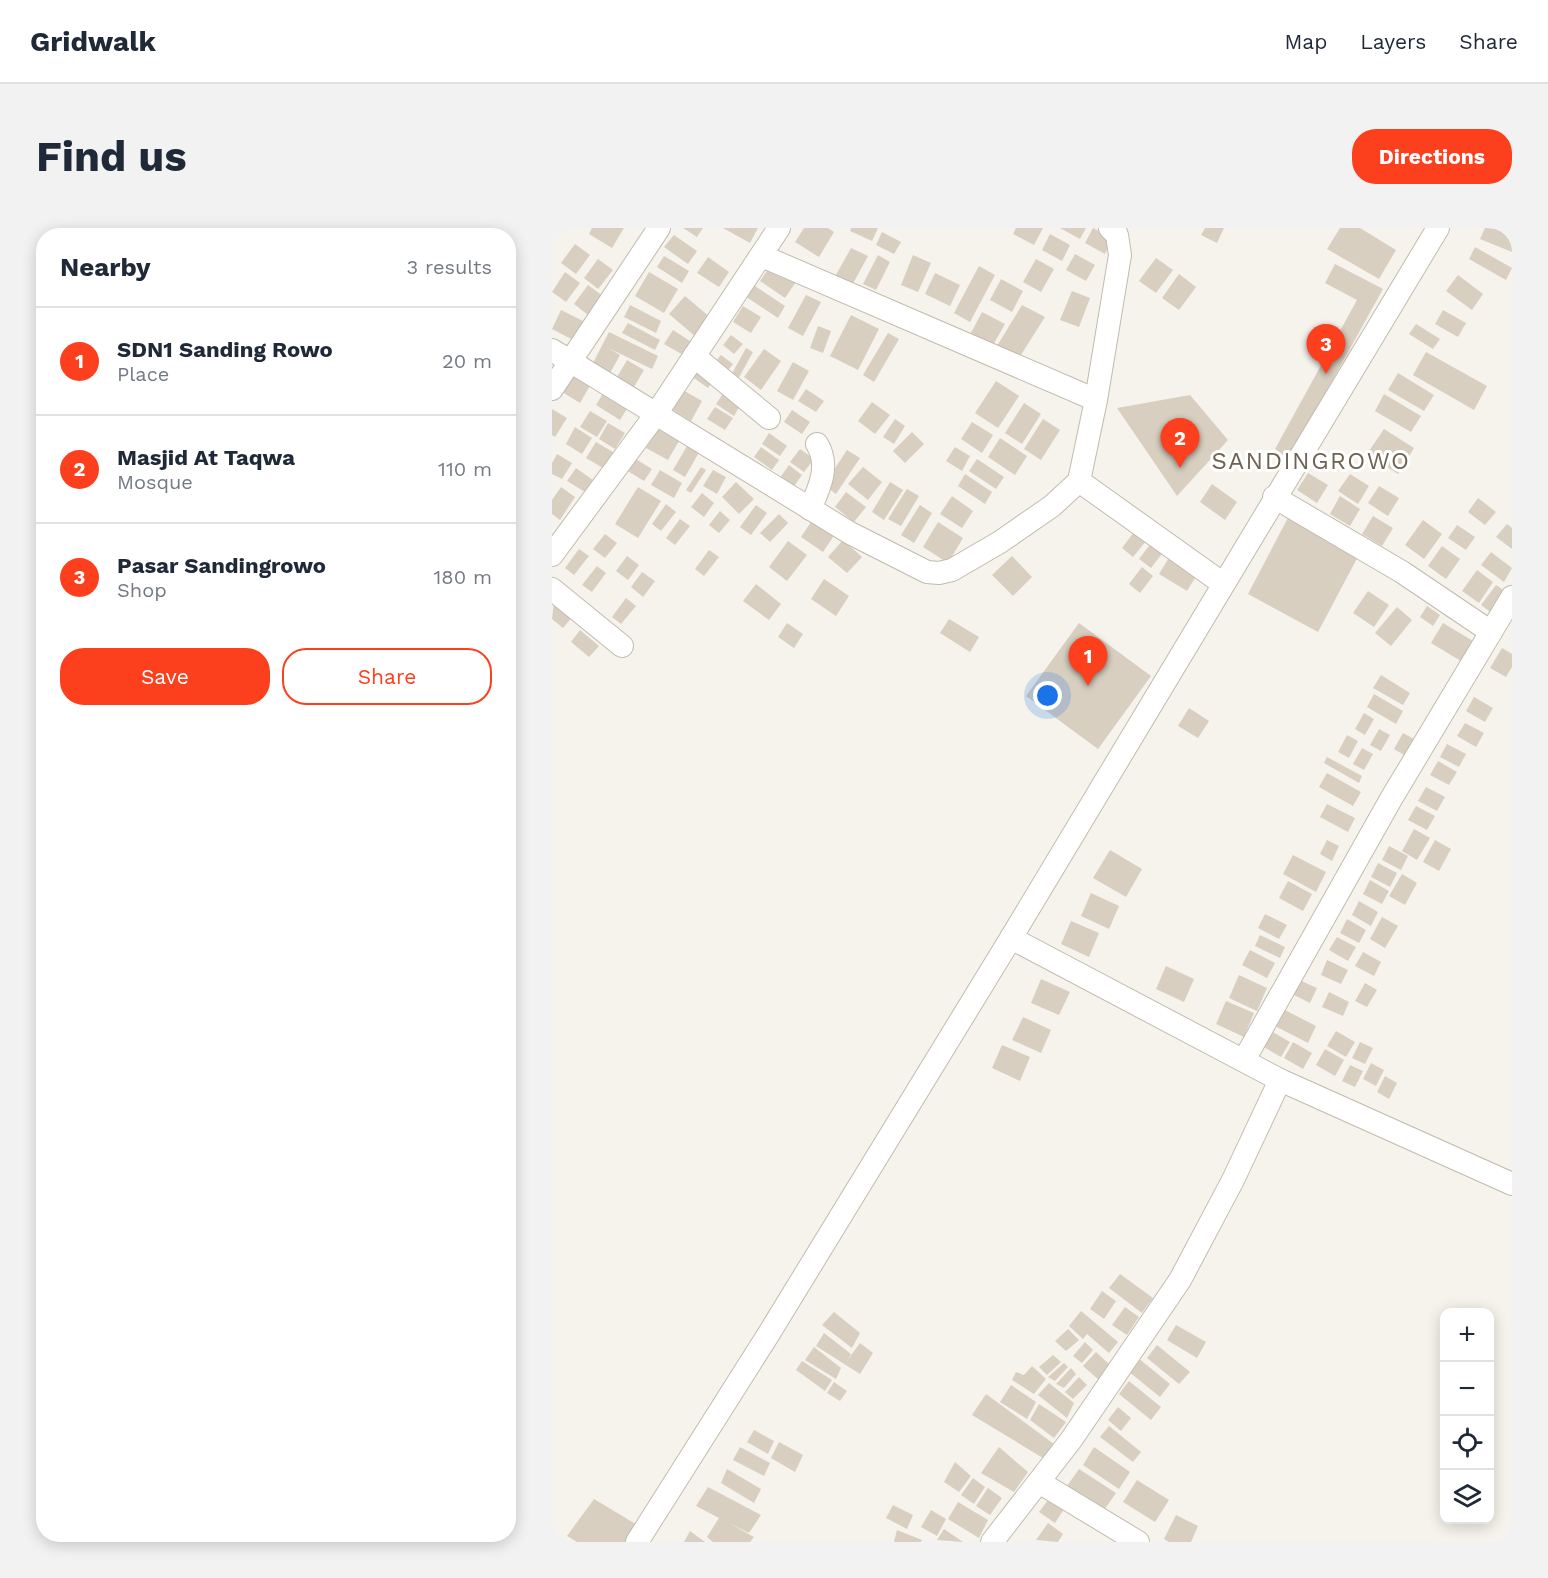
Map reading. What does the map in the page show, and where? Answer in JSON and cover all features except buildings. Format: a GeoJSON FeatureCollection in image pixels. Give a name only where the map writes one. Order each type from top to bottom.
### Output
{"type":"FeatureCollection","features":[{"type":"Feature","properties":{"kind":"street"},"geometry":{"type":"LineString","coordinates":[[552,389],[659,228]]}},
{"type":"Feature","properties":{"kind":"street"},"geometry":{"type":"LineString","coordinates":[[555,545],[656,414],[779,228]]}},
{"type":"Feature","properties":{"kind":"street"},"geometry":{"type":"LineString","coordinates":[[637,1542],[768,1335],[1011,938],[1222,583],[1438,228]]}},
{"type":"Feature","properties":{"kind":"street"},"geometry":{"type":"LineString","coordinates":[[552,350],[850,533],[927,572],[939,573],[952,570],[1000,542],[1052,506],[1079,481],[1096,400],[1120,255],[1117,230]]}},
{"type":"Feature","properties":{"kind":"street"},"geometry":{"type":"LineString","coordinates":[[762,256],[1096,400]]}},
{"type":"Feature","properties":{"kind":"street"},"geometry":{"type":"LineString","coordinates":[[694,356],[769,418]]}},
{"type":"Feature","properties":{"kind":"street"},"geometry":{"type":"LineString","coordinates":[[810,508],[825,466],[824,455],[817,444]]}},
{"type":"Feature","properties":{"kind":"street"},"geometry":{"type":"LineString","coordinates":[[1079,481],[1222,583]]}},
{"type":"Feature","properties":{"kind":"street"},"geometry":{"type":"LineString","coordinates":[[1274,497],[1402,572],[1491,632]]}},
{"type":"Feature","properties":{"kind":"street"},"geometry":{"type":"LineString","coordinates":[[552,589],[622,645]]}},
{"type":"Feature","properties":{"kind":"street"},"geometry":{"type":"LineString","coordinates":[[1244,1060],[1391,799],[1512,597]]}},
{"type":"Feature","properties":{"kind":"street"},"geometry":{"type":"LineString","coordinates":[[1011,938],[1280,1080],[1512,1184]]}},
{"type":"Feature","properties":{"kind":"street"},"geometry":{"type":"LineString","coordinates":[[992,1542],[1071,1440],[1180,1280],[1233,1180],[1280,1080]]}},
{"type":"Feature","properties":{"kind":"street"},"geometry":{"type":"LineString","coordinates":[[1039,1482],[1138,1542]]}},
{"type":"Feature","properties":{"kind":"place","name":"Pasar Sandingrowo"},"geometry":{"type":"Point","coordinates":[1326,374]}},
{"type":"Feature","properties":{"kind":"place","name":"Masjid At Taqwa"},"geometry":{"type":"Point","coordinates":[1180,468]}},
{"type":"Feature","properties":{"kind":"place","name":"SDN1 Sanding Rowo"},"geometry":{"type":"Point","coordinates":[1088,686]}},
{"type":"Feature","properties":{"kind":"district","name":"SANDINGROWO"},"geometry":{"type":"Point","coordinates":[1311,461]}}]}
